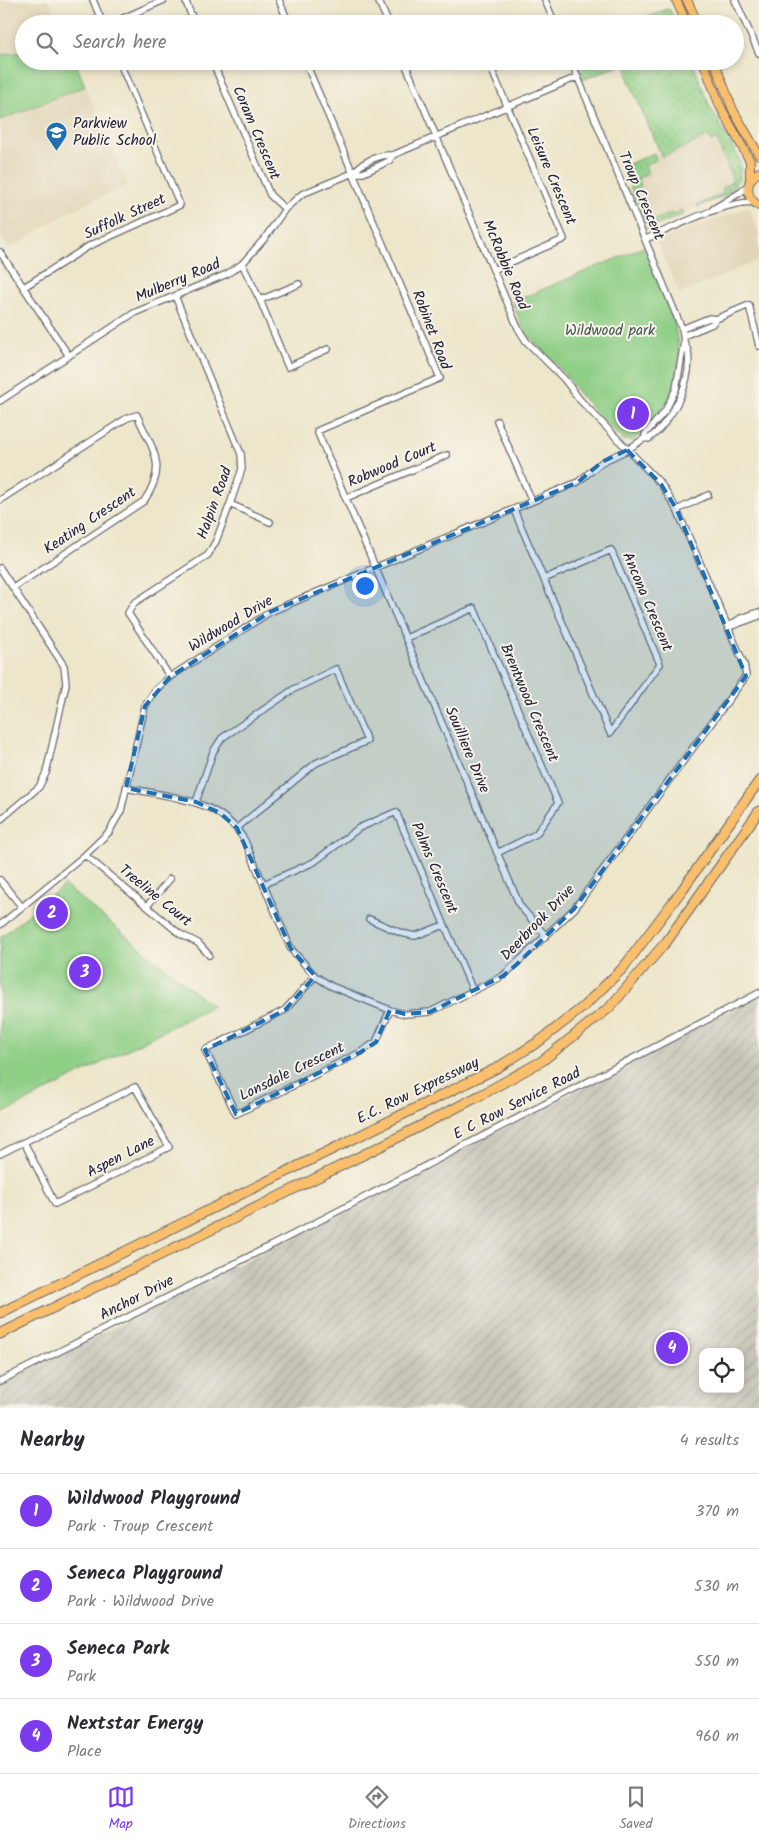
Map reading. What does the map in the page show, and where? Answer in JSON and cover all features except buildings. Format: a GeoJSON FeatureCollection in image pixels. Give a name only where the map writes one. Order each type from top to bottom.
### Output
{"type":"FeatureCollection","features":[{"type":"Feature","properties":{"kind":"highway","name":"E.C. Row Expressway"},"geometry":{"type":"LineString","coordinates":[[0,1313],[496,1068],[541,1040],[583,1007],[622,968],[682,890],[759,781]]}},
{"type":"Feature","properties":{"kind":"highway","name":"E.C. Row Expressway"},"geometry":{"type":"LineString","coordinates":[[0,1334],[383,1145],[481,1095],[542,1061],[609,1008],[661,948],[759,811]]}},
{"type":"Feature","properties":{"kind":"main road"},"geometry":{"type":"LineString","coordinates":[[676,0],[683,15]]}},
{"type":"Feature","properties":{"kind":"main road"},"geometry":{"type":"LineString","coordinates":[[687,0],[694,15]]}},
{"type":"Feature","properties":{"kind":"main road"},"geometry":{"type":"LineString","coordinates":[[706,70],[720,106],[750,161],[748,191],[757,205]]}},
{"type":"Feature","properties":{"kind":"main road"},"geometry":{"type":"LineString","coordinates":[[717,70],[733,110],[759,155]]}},
{"type":"Feature","properties":{"kind":"main road"},"geometry":{"type":"LineString","coordinates":[[749,182],[759,172]]}},
{"type":"Feature","properties":{"kind":"street"},"geometry":{"type":"LineString","coordinates":[[93,0],[99,15]]}},
{"type":"Feature","properties":{"kind":"street"},"geometry":{"type":"LineString","coordinates":[[130,15],[164,0]]}},
{"type":"Feature","properties":{"kind":"street"},"geometry":{"type":"LineString","coordinates":[[185,0],[192,15]]}},
{"type":"Feature","properties":{"kind":"street"},"geometry":{"type":"LineString","coordinates":[[279,0],[285,15]]}},
{"type":"Feature","properties":{"kind":"street"},"geometry":{"type":"LineString","coordinates":[[378,0],[384,15]]}},
{"type":"Feature","properties":{"kind":"street"},"geometry":{"type":"LineString","coordinates":[[545,0],[551,15]]}},
{"type":"Feature","properties":{"kind":"street"},"geometry":{"type":"LineString","coordinates":[[735,0],[742,15]]}},
{"type":"Feature","properties":{"kind":"street"},"geometry":{"type":"LineString","coordinates":[[744,20],[759,53]]}},
{"type":"Feature","properties":{"kind":"street","name":"Suffolk Street"},"geometry":{"type":"LineString","coordinates":[[24,287],[89,246],[180,205],[123,70]]}},
{"type":"Feature","properties":{"kind":"street","name":"Coram Crescent"},"geometry":{"type":"LineString","coordinates":[[216,70],[270,195],[285,209]]}},
{"type":"Feature","properties":{"kind":"street","name":"Robinet Road"},"geometry":{"type":"LineString","coordinates":[[309,70],[440,378],[317,431],[376,567]]}},
{"type":"Feature","properties":{"kind":"street","name":"McRobbie Road"},"geometry":{"type":"LineString","coordinates":[[408,70],[518,328],[526,341],[564,379],[580,400],[661,484],[677,510],[728,627]]}},
{"type":"Feature","properties":{"kind":"street"},"geometry":{"type":"LineString","coordinates":[[492,70],[508,106]]}},
{"type":"Feature","properties":{"kind":"street","name":"Troup Crescent"},"geometry":{"type":"LineString","coordinates":[[574,70],[682,329],[683,339],[676,389],[665,411],[645,434],[644,438]]}},
{"type":"Feature","properties":{"kind":"street","name":"Mulberry Road"},"geometry":{"type":"LineString","coordinates":[[0,401],[134,313],[227,274],[242,264],[265,238],[285,209],[302,194],[353,173],[359,166],[385,155],[393,155],[577,77]]}},
{"type":"Feature","properties":{"kind":"street","name":"Leisure Crescent"},"geometry":{"type":"LineString","coordinates":[[493,270],[564,239],[508,106]]}},
{"type":"Feature","properties":{"kind":"street"},"geometry":{"type":"LineString","coordinates":[[710,212],[721,203],[741,192],[749,182]]}},
{"type":"Feature","properties":{"kind":"street"},"geometry":{"type":"LineString","coordinates":[[646,239],[710,212],[739,203],[757,205]]}},
{"type":"Feature","properties":{"kind":"street"},"geometry":{"type":"LineString","coordinates":[[0,252],[69,356]]}},
{"type":"Feature","properties":{"kind":"street"},"geometry":{"type":"LineString","coordinates":[[242,264],[260,300],[288,367],[328,349]]}},
{"type":"Feature","properties":{"kind":"street"},"geometry":{"type":"LineString","coordinates":[[260,300],[299,284]]}},
{"type":"Feature","properties":{"kind":"street","name":"Halpin Road"},"geometry":{"type":"LineString","coordinates":[[170,677],[128,613],[134,603],[208,555],[216,541],[242,469],[241,454],[175,296]]}},
{"type":"Feature","properties":{"kind":"street"},"geometry":{"type":"LineString","coordinates":[[682,329],[749,305],[759,346]]}},
{"type":"Feature","properties":{"kind":"street"},"geometry":{"type":"LineString","coordinates":[[683,339],[712,324],[716,318]]}},
{"type":"Feature","properties":{"kind":"street","name":"Keating Crescent"},"geometry":{"type":"LineString","coordinates":[[0,500],[127,418],[137,415],[157,462],[158,475],[156,482],[144,501],[13,588]]}},
{"type":"Feature","properties":{"kind":"street"},"geometry":{"type":"LineString","coordinates":[[497,421],[532,501]]}},
{"type":"Feature","properties":{"kind":"street","name":"Wildwood Drive"},"geometry":{"type":"LineString","coordinates":[[0,925],[85,855],[109,832],[121,811],[145,706],[155,690],[170,677],[270,612],[578,482],[602,462],[627,450],[644,438]]}},
{"type":"Feature","properties":{"kind":"street","name":"Robwood Court"},"geometry":{"type":"LineString","coordinates":[[346,498],[448,455]]}},
{"type":"Feature","properties":{"kind":"street"},"geometry":{"type":"LineString","coordinates":[[677,510],[708,495]]}},
{"type":"Feature","properties":{"kind":"street"},"geometry":{"type":"LineString","coordinates":[[230,504],[270,522]]}},
{"type":"Feature","properties":{"kind":"street","name":"Ancona Crescent"},"geometry":{"type":"LineString","coordinates":[[514,509],[606,724],[610,733],[660,664],[611,550],[544,579]]}},
{"type":"Feature","properties":{"kind":"street","name":"Souilliere Drive"},"geometry":{"type":"LineString","coordinates":[[376,567],[520,906],[546,936]]}},
{"type":"Feature","properties":{"kind":"street"},"geometry":{"type":"LineString","coordinates":[[0,568],[64,666],[66,684],[46,773],[39,787],[0,820]]}},
{"type":"Feature","properties":{"kind":"street","name":"Brentwood Crescent"},"geometry":{"type":"LineString","coordinates":[[406,638],[474,608],[558,803],[536,834],[497,852]]}},
{"type":"Feature","properties":{"kind":"street"},"geometry":{"type":"LineString","coordinates":[[728,627],[741,618],[759,612]]}},
{"type":"Feature","properties":{"kind":"street"},"geometry":{"type":"LineString","coordinates":[[728,627],[759,616]]}},
{"type":"Feature","properties":{"kind":"street","name":"Deerbrook Drive"},"geometry":{"type":"LineString","coordinates":[[126,788],[196,802],[220,813],[237,828],[245,840],[291,949],[315,976],[331,986],[390,1010],[405,1014],[430,1012],[503,976],[574,909],[746,676],[744,664],[728,627]]}},
{"type":"Feature","properties":{"kind":"street"},"geometry":{"type":"LineString","coordinates":[[196,802],[213,752],[222,738],[294,689],[336,669],[367,741],[316,763],[237,828]]}},
{"type":"Feature","properties":{"kind":"street","name":"Palms Crescent"},"geometry":{"type":"LineString","coordinates":[[264,884],[314,862],[359,828],[396,812],[473,991]]}},
{"type":"Feature","properties":{"kind":"street","name":"Treeline Court"},"geometry":{"type":"LineString","coordinates":[[85,855],[180,934],[198,943],[209,956]]}},
{"type":"Feature","properties":{"kind":"street"},"geometry":{"type":"LineString","coordinates":[[147,906],[170,879]]}},
{"type":"Feature","properties":{"kind":"street"},"geometry":{"type":"LineString","coordinates":[[0,880],[22,907]]}},
{"type":"Feature","properties":{"kind":"street"},"geometry":{"type":"LineString","coordinates":[[369,919],[401,933],[415,936],[444,925]]}},
{"type":"Feature","properties":{"kind":"street","name":"Lonsdale Crescent"},"geometry":{"type":"LineString","coordinates":[[315,976],[285,1010],[205,1050],[236,1114],[361,1052],[376,1042],[390,1010]]}},
{"type":"Feature","properties":{"kind":"street","name":"E C Row Service Road"},"geometry":{"type":"LineString","coordinates":[[286,1238],[759,993]]}},
{"type":"Feature","properties":{"kind":"street","name":"Aspen Lane"},"geometry":{"type":"LineString","coordinates":[[0,1154],[24,1142],[135,1087],[169,1147],[55,1204],[24,1142]]}},
{"type":"Feature","properties":{"kind":"street","name":"Anchor Drive"},"geometry":{"type":"LineString","coordinates":[[0,1381],[286,1238]]}},
{"type":"Feature","properties":{"kind":"highlighted area"},"geometry":{"type":"Polygon","coordinates":[[[627,450],[661,484],[677,510],[746,676],[574,909],[516,965],[503,976],[430,1012],[405,1014],[390,1010],[376,1042],[361,1052],[236,1114],[205,1050],[285,1010],[315,976],[291,949],[237,828],[220,813],[196,802],[126,788],[145,706],[170,677],[270,612],[578,482],[602,462],[627,450]]]}},
{"type":"Feature","properties":{"kind":"shaded area"},"geometry":{"type":"Polygon","coordinates":[[[0,0],[49,0],[55,15],[15,15],[15,53],[0,55],[0,0]]]}},
{"type":"Feature","properties":{"kind":"shaded area","name":"Parkview Public School"},"geometry":{"type":"Polygon","coordinates":[[[85,86],[128,185],[68,212],[10,249],[0,236],[0,120],[85,86]]]}},
{"type":"Feature","properties":{"kind":"shaded area"},"geometry":{"type":"Polygon","coordinates":[[[715,129],[740,189],[649,227],[624,167],[715,129]]]}},
{"type":"Feature","properties":{"kind":"shaded area"},"geometry":{"type":"Polygon","coordinates":[[[748,207],[759,232],[759,260],[680,294],[656,242],[748,207]]]}},
{"type":"Feature","properties":{"kind":"shaded area"},"geometry":{"type":"Polygon","coordinates":[[[759,996],[759,1408],[0,1408],[0,1385],[759,996]]]}},
{"type":"Feature","properties":{"kind":"green space"},"geometry":{"type":"Polygon","coordinates":[[[667,9],[670,10],[672,15],[652,15],[667,9]]]}},
{"type":"Feature","properties":{"kind":"green space"},"geometry":{"type":"Polygon","coordinates":[[[15,53],[15,70],[79,70],[85,86],[0,120],[0,55],[15,53]]]}},
{"type":"Feature","properties":{"kind":"green space"},"geometry":{"type":"Polygon","coordinates":[[[579,70],[607,70],[583,80],[579,70]]]}},
{"type":"Feature","properties":{"kind":"green space"},"geometry":{"type":"Polygon","coordinates":[[[627,70],[695,70],[709,105],[738,156],[741,168],[739,179],[726,195],[697,207],[724,193],[722,188],[733,181],[717,140],[711,141],[709,136],[662,157],[627,76],[627,70]]]}},
{"type":"Feature","properties":{"kind":"green space"},"geometry":{"type":"Polygon","coordinates":[[[654,153],[656,160],[645,165],[648,173],[638,178],[641,186],[635,189],[648,223],[669,214],[676,214],[682,209],[684,214],[648,229],[622,167],[654,153]]]}},
{"type":"Feature","properties":{"kind":"green space","name":"Wildwood park"},"geometry":{"type":"Polygon","coordinates":[[[644,247],[674,320],[680,357],[673,393],[654,421],[633,441],[622,440],[587,403],[557,365],[525,332],[512,302],[644,247]]]}},
{"type":"Feature","properties":{"kind":"green space"},"geometry":{"type":"Polygon","coordinates":[[[64,885],[212,1006],[0,1115],[0,938],[64,885]]]}},
{"type":"Feature","properties":{"kind":"place","name":"Parkview Public School"},"geometry":{"type":"Point","coordinates":[57,152]}},
{"type":"Feature","properties":{"kind":"place","name":"Wildwood Playground"},"geometry":{"type":"Point","coordinates":[633,414]}},
{"type":"Feature","properties":{"kind":"place","name":"Seneca Playground"},"geometry":{"type":"Point","coordinates":[52,913]}},
{"type":"Feature","properties":{"kind":"place","name":"Seneca Park"},"geometry":{"type":"Point","coordinates":[85,972]}},
{"type":"Feature","properties":{"kind":"place","name":"Nextstar Energy"},"geometry":{"type":"Point","coordinates":[672,1348]}}]}
